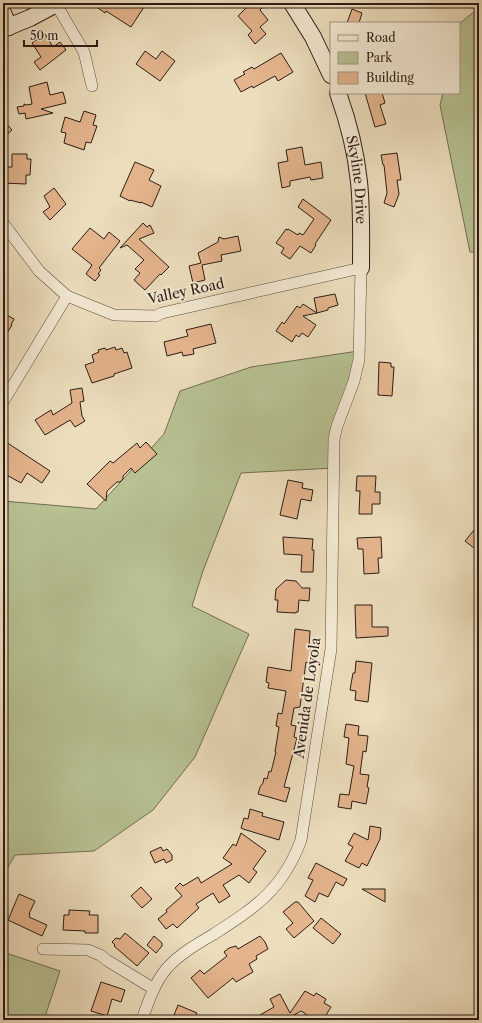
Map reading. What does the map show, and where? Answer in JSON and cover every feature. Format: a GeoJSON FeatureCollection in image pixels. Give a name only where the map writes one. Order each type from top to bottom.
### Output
{"type":"FeatureCollection","features":[{"type":"Feature","properties":{"kind":"street"},"geometry":{"type":"LineString","coordinates":[[292,3],[313,37],[330,73]]}},
{"type":"Feature","properties":{"kind":"street"},"geometry":{"type":"LineString","coordinates":[[5,23],[30,18],[57,4],[84,52],[92,86]]}},
{"type":"Feature","properties":{"kind":"street","name":"Skyline Drive"},"geometry":{"type":"LineString","coordinates":[[338,94],[355,158],[359,183],[361,268]]}},
{"type":"Feature","properties":{"kind":"street","name":"Valley Road"},"geometry":{"type":"LineString","coordinates":[[3,223],[39,271],[67,296],[114,315],[156,316],[162,312],[361,268]]}},
{"type":"Feature","properties":{"kind":"street","name":"Avenida de Loyola"},"geometry":{"type":"LineString","coordinates":[[142,1020],[154,989],[166,969],[184,952],[246,914],[268,894],[280,881],[301,840],[331,649],[334,439],[337,426],[354,381],[359,359],[361,268]]}},
{"type":"Feature","properties":{"kind":"street"},"geometry":{"type":"LineString","coordinates":[[3,402],[67,296]]}},
{"type":"Feature","properties":{"kind":"street"},"geometry":{"type":"LineString","coordinates":[[43,949],[88,950],[100,955],[108,962],[154,989]]}},
{"type":"Feature","properties":{"kind":"green space"},"geometry":{"type":"Polygon","coordinates":[[[479,8],[479,252],[470,252],[440,105],[443,94],[460,94],[460,23],[479,8]]]}},
{"type":"Feature","properties":{"kind":"green space"},"geometry":{"type":"Polygon","coordinates":[[[365,350],[337,426],[334,468],[241,473],[203,571],[192,606],[249,634],[195,757],[153,810],[94,851],[15,855],[3,876],[3,501],[96,509],[164,434],[180,391],[251,367],[365,350]]]}},
{"type":"Feature","properties":{"kind":"green space"},"geometry":{"type":"Polygon","coordinates":[[[3,952],[60,971],[44,1020],[3,1020],[3,952]]]}},
{"type":"Feature","properties":{"kind":"building"},"geometry":{"type":"Polygon","coordinates":[[[91,3],[138,3],[144,7],[131,27],[106,11],[105,13],[91,3]]]}},
{"type":"Feature","properties":{"kind":"building"},"geometry":{"type":"Polygon","coordinates":[[[251,3],[258,3],[262,8],[260,10],[268,20],[260,27],[266,34],[255,44],[248,35],[252,31],[238,16],[251,3]]]}},
{"type":"Feature","properties":{"kind":"building"},"geometry":{"type":"Polygon","coordinates":[[[352,9],[362,13],[359,22],[347,22],[352,9]]]}},
{"type":"Feature","properties":{"kind":"building"},"geometry":{"type":"Polygon","coordinates":[[[45,34],[53,47],[60,42],[66,50],[40,70],[34,62],[41,57],[32,43],[45,34]]]}},
{"type":"Feature","properties":{"kind":"building"},"geometry":{"type":"Polygon","coordinates":[[[145,51],[156,59],[162,51],[175,61],[160,81],[136,64],[145,51]]]}},
{"type":"Feature","properties":{"kind":"building"},"geometry":{"type":"Polygon","coordinates":[[[281,53],[293,72],[278,81],[275,76],[253,88],[252,86],[241,92],[234,80],[245,74],[243,72],[252,67],[254,69],[281,53]]]}},
{"type":"Feature","properties":{"kind":"building"},"geometry":{"type":"Polygon","coordinates":[[[47,82],[50,95],[63,92],[66,103],[41,109],[53,113],[26,119],[25,113],[19,114],[17,107],[24,106],[24,104],[32,104],[29,87],[47,82]]]}},
{"type":"Feature","properties":{"kind":"building"},"geometry":{"type":"Polygon","coordinates":[[[365,94],[382,94],[385,103],[380,105],[386,124],[375,127],[365,94]]]}},
{"type":"Feature","properties":{"kind":"building"},"geometry":{"type":"Polygon","coordinates":[[[84,111],[96,115],[93,125],[97,126],[91,143],[86,142],[84,150],[64,143],[66,133],[61,132],[65,117],[80,122],[84,111]]]}},
{"type":"Feature","properties":{"kind":"building"},"geometry":{"type":"Polygon","coordinates":[[[3,120],[12,130],[3,138],[3,120]]]}},
{"type":"Feature","properties":{"kind":"building"},"geometry":{"type":"Polygon","coordinates":[[[302,147],[305,165],[321,162],[323,178],[311,180],[310,177],[290,181],[290,186],[282,188],[278,163],[288,161],[286,150],[302,147]]]}},
{"type":"Feature","properties":{"kind":"building"},"geometry":{"type":"Polygon","coordinates":[[[397,153],[401,180],[397,180],[399,194],[394,207],[384,203],[387,193],[384,165],[381,155],[397,153]]]}},
{"type":"Feature","properties":{"kind":"building"},"geometry":{"type":"Polygon","coordinates":[[[12,154],[27,154],[27,159],[31,159],[30,175],[26,175],[26,184],[3,183],[3,167],[12,167],[12,154]]]}},
{"type":"Feature","properties":{"kind":"building"},"geometry":{"type":"Polygon","coordinates":[[[135,162],[154,170],[149,180],[161,186],[152,207],[141,202],[130,201],[120,196],[135,162]]]}},
{"type":"Feature","properties":{"kind":"building"},"geometry":{"type":"Polygon","coordinates":[[[54,188],[66,204],[50,220],[43,212],[50,207],[44,196],[54,188]]]}},
{"type":"Feature","properties":{"kind":"building"},"geometry":{"type":"Polygon","coordinates":[[[303,199],[331,220],[315,244],[316,245],[311,253],[300,246],[290,259],[281,253],[284,248],[276,243],[286,229],[298,235],[299,233],[303,235],[314,219],[298,207],[303,199]]]}},
{"type":"Feature","properties":{"kind":"building"},"geometry":{"type":"Polygon","coordinates":[[[143,223],[147,227],[150,225],[154,233],[139,239],[169,267],[145,290],[134,280],[140,273],[135,269],[144,260],[127,245],[120,248],[143,223]]]}},
{"type":"Feature","properties":{"kind":"building"},"geometry":{"type":"Polygon","coordinates":[[[90,228],[104,239],[109,232],[120,241],[99,268],[101,270],[98,274],[100,275],[95,281],[86,274],[92,265],[72,249],[90,228]]]}},
{"type":"Feature","properties":{"kind":"building"},"geometry":{"type":"Polygon","coordinates":[[[238,236],[241,251],[221,255],[222,261],[202,265],[205,280],[193,283],[189,266],[201,263],[198,253],[218,242],[219,237],[224,239],[238,236]]]}},
{"type":"Feature","properties":{"kind":"building"},"geometry":{"type":"Polygon","coordinates":[[[335,294],[338,305],[317,313],[314,298],[335,294]]]}},
{"type":"Feature","properties":{"kind":"building"},"geometry":{"type":"Polygon","coordinates":[[[303,304],[317,313],[303,316],[316,325],[308,337],[302,333],[299,337],[296,335],[292,342],[276,331],[282,322],[284,324],[297,306],[300,308],[303,304]]]}},
{"type":"Feature","properties":{"kind":"building"},"geometry":{"type":"Polygon","coordinates":[[[3,313],[14,319],[3,340],[3,313]]]}},
{"type":"Feature","properties":{"kind":"building"},"geometry":{"type":"Polygon","coordinates":[[[211,324],[216,343],[193,349],[194,354],[183,356],[182,352],[167,356],[164,342],[188,336],[186,330],[211,324]]]}},
{"type":"Feature","properties":{"kind":"building"},"geometry":{"type":"Polygon","coordinates":[[[115,347],[116,350],[122,348],[124,353],[127,352],[132,368],[92,383],[85,365],[94,362],[92,355],[99,352],[98,350],[105,348],[106,350],[115,347]]]}},
{"type":"Feature","properties":{"kind":"building"},"geometry":{"type":"Polygon","coordinates":[[[379,362],[391,363],[391,367],[394,367],[392,396],[378,395],[379,362]]]}},
{"type":"Feature","properties":{"kind":"building"},"geometry":{"type":"Polygon","coordinates":[[[82,388],[84,401],[80,402],[82,416],[85,421],[75,427],[70,420],[45,435],[35,420],[51,410],[53,415],[72,403],[70,390],[82,388]]]}},
{"type":"Feature","properties":{"kind":"building"},"geometry":{"type":"Polygon","coordinates":[[[3,440],[50,471],[42,483],[27,473],[21,483],[3,473],[3,440]]]}},
{"type":"Feature","properties":{"kind":"building"},"geometry":{"type":"Polygon","coordinates":[[[146,442],[157,454],[135,473],[131,468],[123,476],[123,479],[120,482],[117,482],[107,491],[106,501],[87,484],[110,461],[113,463],[137,443],[140,448],[146,442]]]}},
{"type":"Feature","properties":{"kind":"building"},"geometry":{"type":"Polygon","coordinates":[[[357,476],[376,476],[375,492],[380,492],[380,504],[372,504],[372,514],[359,514],[360,491],[356,491],[357,476]]]}},
{"type":"Feature","properties":{"kind":"building"},"geometry":{"type":"Polygon","coordinates":[[[288,480],[303,483],[302,488],[313,490],[311,501],[301,499],[297,519],[280,515],[288,480]]]}},
{"type":"Feature","properties":{"kind":"building"},"geometry":{"type":"Polygon","coordinates":[[[479,524],[479,552],[465,541],[479,524]]]}},
{"type":"Feature","properties":{"kind":"building"},"geometry":{"type":"Polygon","coordinates":[[[283,537],[313,539],[313,572],[301,572],[302,555],[284,554],[283,537]]]}},
{"type":"Feature","properties":{"kind":"building"},"geometry":{"type":"Polygon","coordinates":[[[381,537],[382,558],[378,558],[379,573],[364,574],[363,549],[358,549],[357,538],[381,537]]]}},
{"type":"Feature","properties":{"kind":"building"},"geometry":{"type":"Polygon","coordinates":[[[286,580],[296,581],[302,588],[310,588],[309,601],[299,600],[298,612],[296,613],[277,612],[278,600],[275,600],[276,589],[286,580]]]}},
{"type":"Feature","properties":{"kind":"building"},"geometry":{"type":"Polygon","coordinates":[[[355,605],[372,605],[372,627],[388,627],[388,636],[356,638],[355,605]]]}},
{"type":"Feature","properties":{"kind":"building"},"geometry":{"type":"Polygon","coordinates":[[[295,629],[310,631],[309,647],[311,648],[309,663],[306,662],[300,707],[294,708],[291,725],[296,726],[294,737],[297,738],[284,787],[290,788],[286,802],[258,794],[264,778],[267,779],[269,771],[271,772],[276,752],[279,727],[276,726],[278,713],[282,714],[286,691],[268,688],[269,683],[266,682],[268,667],[291,671],[295,629]]]}},
{"type":"Feature","properties":{"kind":"building"},"geometry":{"type":"Polygon","coordinates":[[[356,661],[372,663],[368,702],[355,700],[356,691],[350,690],[353,673],[355,673],[356,661]]]}},
{"type":"Feature","properties":{"kind":"building"},"geometry":{"type":"Polygon","coordinates":[[[346,724],[359,726],[358,735],[368,736],[366,752],[363,751],[360,774],[369,775],[367,787],[369,788],[366,804],[352,801],[351,809],[338,807],[340,794],[349,795],[354,766],[346,764],[349,738],[344,737],[346,724]]]}},
{"type":"Feature","properties":{"kind":"building"},"geometry":{"type":"Polygon","coordinates":[[[250,809],[263,813],[262,816],[284,822],[279,840],[241,828],[244,818],[248,819],[250,809]]]}},
{"type":"Feature","properties":{"kind":"building"},"geometry":{"type":"Polygon","coordinates":[[[370,826],[381,828],[380,839],[367,866],[362,863],[359,868],[345,861],[353,847],[348,844],[354,833],[368,840],[370,826]]]}},
{"type":"Feature","properties":{"kind":"building"},"geometry":{"type":"Polygon","coordinates":[[[241,833],[266,851],[253,869],[257,872],[249,883],[239,875],[223,885],[230,896],[219,903],[213,893],[196,904],[199,908],[177,928],[173,924],[166,929],[158,919],[182,896],[175,888],[180,883],[183,886],[198,877],[201,883],[232,864],[223,858],[233,844],[236,846],[241,833]]]}},
{"type":"Feature","properties":{"kind":"building"},"geometry":{"type":"Polygon","coordinates":[[[161,847],[163,851],[167,849],[172,855],[172,860],[166,863],[164,859],[155,863],[150,852],[161,847]]]}},
{"type":"Feature","properties":{"kind":"building"},"geometry":{"type":"Polygon","coordinates":[[[316,863],[347,879],[343,886],[336,882],[328,897],[319,893],[315,902],[305,896],[313,880],[308,878],[316,863]]]}},
{"type":"Feature","properties":{"kind":"building"},"geometry":{"type":"Polygon","coordinates":[[[141,887],[152,899],[142,908],[131,896],[141,887]]]}},
{"type":"Feature","properties":{"kind":"building"},"geometry":{"type":"Polygon","coordinates":[[[362,889],[385,889],[385,902],[362,889]]]}},
{"type":"Feature","properties":{"kind":"building"},"geometry":{"type":"Polygon","coordinates":[[[19,894],[35,901],[29,917],[47,925],[42,936],[8,920],[19,894]]]}},
{"type":"Feature","properties":{"kind":"building"},"geometry":{"type":"Polygon","coordinates":[[[295,902],[298,902],[314,921],[294,938],[286,929],[293,923],[283,912],[295,902]]]}},
{"type":"Feature","properties":{"kind":"building"},"geometry":{"type":"Polygon","coordinates":[[[69,910],[90,911],[89,915],[98,915],[98,933],[63,930],[64,915],[69,915],[69,910]]]}},
{"type":"Feature","properties":{"kind":"building"},"geometry":{"type":"Polygon","coordinates":[[[321,918],[341,934],[333,944],[313,928],[321,918]]]}},
{"type":"Feature","properties":{"kind":"building"},"geometry":{"type":"Polygon","coordinates":[[[125,933],[149,953],[137,966],[114,946],[115,945],[112,942],[116,938],[120,939],[125,933]]]}},
{"type":"Feature","properties":{"kind":"building"},"geometry":{"type":"Polygon","coordinates":[[[154,936],[162,943],[162,946],[156,953],[147,945],[154,936]]]}},
{"type":"Feature","properties":{"kind":"building"},"geometry":{"type":"Polygon","coordinates":[[[260,936],[268,949],[256,956],[257,959],[249,964],[253,972],[236,982],[233,978],[208,998],[191,978],[200,970],[204,974],[227,956],[224,952],[229,948],[236,946],[238,949],[260,936]]]}},
{"type":"Feature","properties":{"kind":"building"},"geometry":{"type":"Polygon","coordinates":[[[101,982],[125,990],[121,1002],[112,999],[107,1016],[91,1011],[101,982]]]}},
{"type":"Feature","properties":{"kind":"building"},"geometry":{"type":"Polygon","coordinates":[[[305,991],[314,996],[316,993],[326,999],[324,1003],[331,1007],[323,1020],[315,1020],[301,1011],[285,1020],[263,1020],[260,1015],[274,1007],[270,999],[280,994],[290,1013],[305,991]]]}},
{"type":"Feature","properties":{"kind":"building"},"geometry":{"type":"Polygon","coordinates":[[[178,1005],[197,1013],[194,1020],[172,1020],[178,1005]]]}}]}
